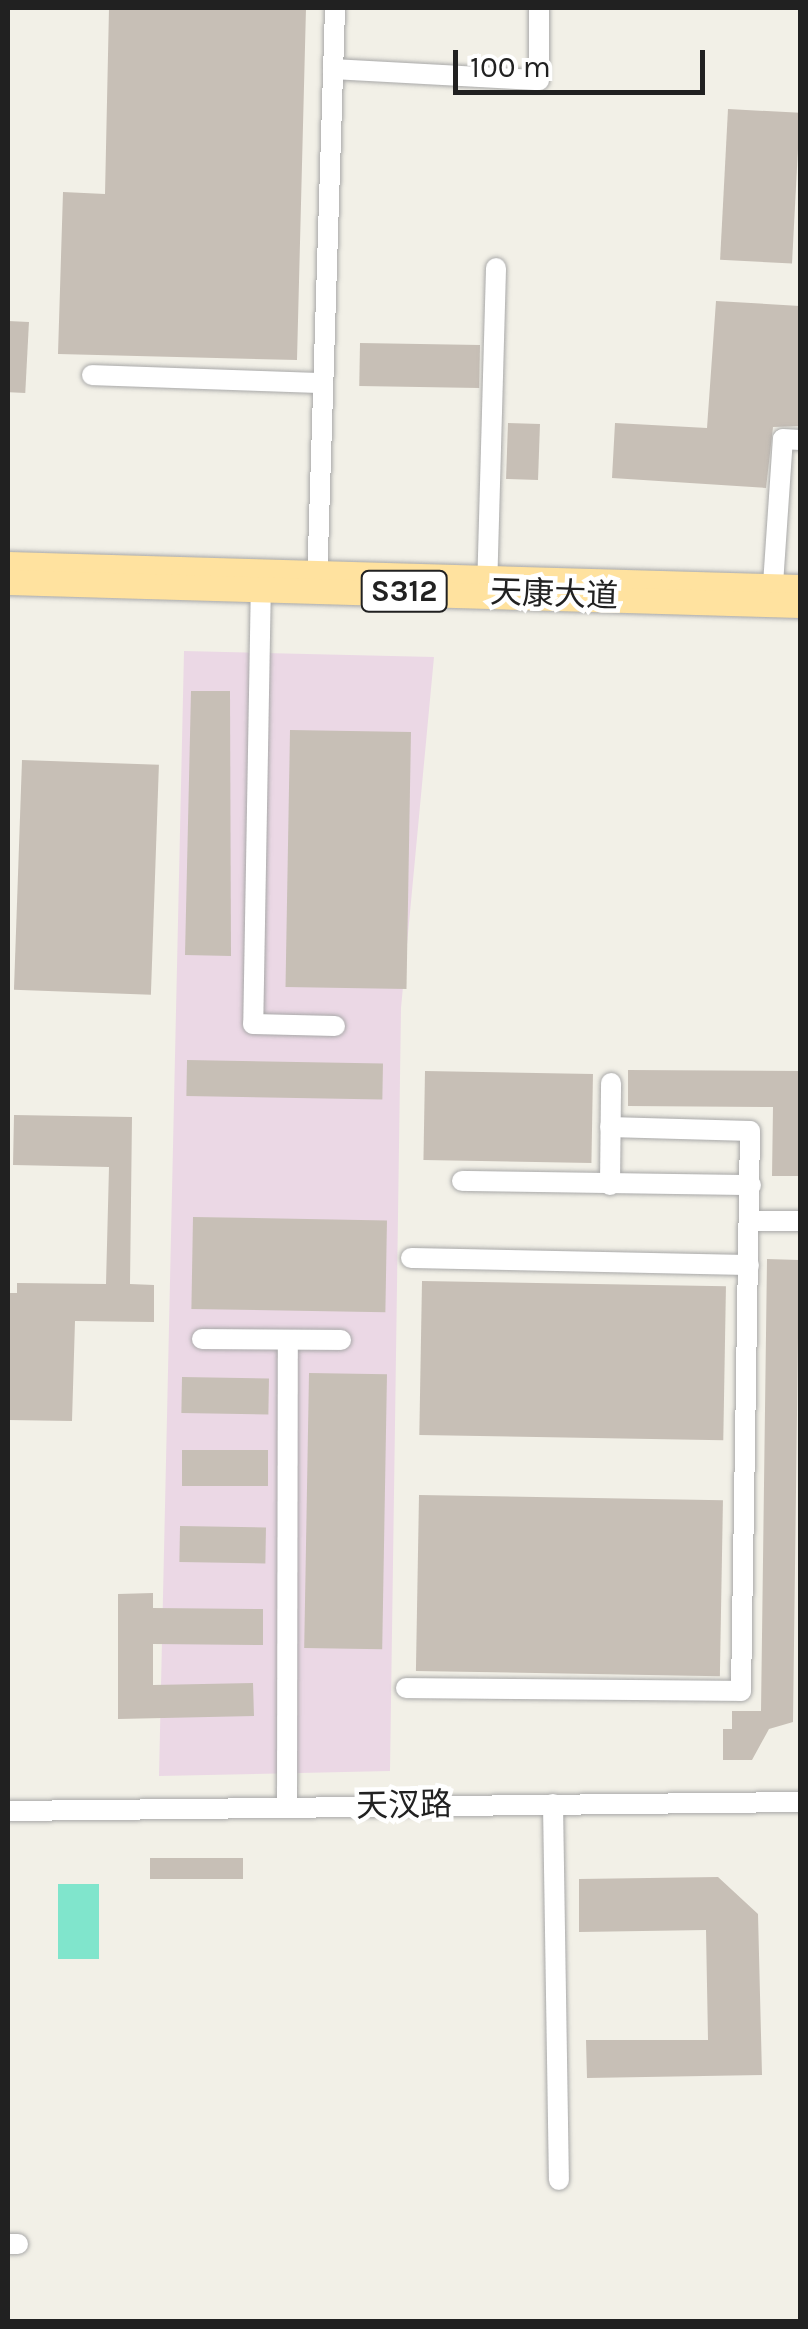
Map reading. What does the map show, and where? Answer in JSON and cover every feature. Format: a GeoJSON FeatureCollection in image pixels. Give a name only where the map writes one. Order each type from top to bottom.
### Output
{"type":"FeatureCollection","features":[{"type":"Feature","properties":{"kind":"main road","name":"天康大道"},"geometry":{"type":"LineString","coordinates":[[8,564],[261,579]]}},
{"type":"Feature","properties":{"kind":"main road","name":"天康大道"},"geometry":{"type":"LineString","coordinates":[[8,582],[261,579],[487,583],[772,595],[800,587]]}},
{"type":"Feature","properties":{"kind":"main road","name":"天康大道"},"geometry":{"type":"LineString","coordinates":[[772,595],[800,606]]}},
{"type":"Feature","properties":{"kind":"street"},"geometry":{"type":"LineString","coordinates":[[317,580],[335,8]]}},
{"type":"Feature","properties":{"kind":"street"},"geometry":{"type":"LineString","coordinates":[[333,69],[539,80],[539,8]]}},
{"type":"Feature","properties":{"kind":"street"},"geometry":{"type":"LineString","coordinates":[[487,583],[496,268]]}},
{"type":"Feature","properties":{"kind":"street"},"geometry":{"type":"LineString","coordinates":[[92,375],[323,384]]}},
{"type":"Feature","properties":{"kind":"street"},"geometry":{"type":"LineString","coordinates":[[772,595],[783,439],[800,440]]}},
{"type":"Feature","properties":{"kind":"street"},"geometry":{"type":"LineString","coordinates":[[261,579],[252,1024],[335,1026]]}},
{"type":"Feature","properties":{"kind":"street"},"geometry":{"type":"LineString","coordinates":[[610,1185],[611,1082]]}},
{"type":"Feature","properties":{"kind":"street"},"geometry":{"type":"LineString","coordinates":[[406,1688],[741,1691],[750,1131],[610,1127]]}},
{"type":"Feature","properties":{"kind":"street"},"geometry":{"type":"LineString","coordinates":[[462,1181],[750,1186]]}},
{"type":"Feature","properties":{"kind":"street"},"geometry":{"type":"LineString","coordinates":[[750,1220],[800,1220]]}},
{"type":"Feature","properties":{"kind":"street"},"geometry":{"type":"LineString","coordinates":[[411,1258],[749,1265]]}},
{"type":"Feature","properties":{"kind":"street"},"geometry":{"type":"LineString","coordinates":[[202,1338],[341,1340]]}},
{"type":"Feature","properties":{"kind":"street"},"geometry":{"type":"LineString","coordinates":[[287,1808],[288,1340]]}},
{"type":"Feature","properties":{"kind":"street","name":"天汊路"},"geometry":{"type":"LineString","coordinates":[[8,1811],[800,1802]]}},
{"type":"Feature","properties":{"kind":"street"},"geometry":{"type":"LineString","coordinates":[[553,1804],[558,2180]]}},
{"type":"Feature","properties":{"kind":"shaded area"},"geometry":{"type":"Polygon","coordinates":[[[184,651],[434,657],[401,1008],[390,1771],[159,1776],[184,651]]]}},
{"type":"Feature","properties":{"kind":"green space"},"geometry":{"type":"Polygon","coordinates":[[[58,1884],[99,1884],[99,1959],[58,1959],[58,1884]]]}},
{"type":"Feature","properties":{"kind":"building"},"geometry":{"type":"Polygon","coordinates":[[[109,8],[306,8],[297,360],[58,354],[63,192],[105,194],[109,8]]]}},
{"type":"Feature","properties":{"kind":"building"},"geometry":{"type":"Polygon","coordinates":[[[728,109],[800,113],[792,264],[720,260],[728,109]]]}},
{"type":"Feature","properties":{"kind":"building"},"geometry":{"type":"Polygon","coordinates":[[[716,301],[800,306],[800,426],[773,427],[766,488],[612,478],[615,423],[707,428],[716,301]]]}},
{"type":"Feature","properties":{"kind":"building"},"geometry":{"type":"Polygon","coordinates":[[[8,321],[29,322],[25,393],[8,392],[8,321]]]}},
{"type":"Feature","properties":{"kind":"building"},"geometry":{"type":"Polygon","coordinates":[[[360,343],[480,345],[479,388],[359,386],[360,343]]]}},
{"type":"Feature","properties":{"kind":"building"},"geometry":{"type":"Polygon","coordinates":[[[508,423],[540,424],[538,480],[506,479],[508,423]]]}},
{"type":"Feature","properties":{"kind":"building"},"geometry":{"type":"Polygon","coordinates":[[[191,691],[230,691],[231,956],[185,955],[191,691]]]}},
{"type":"Feature","properties":{"kind":"building"},"geometry":{"type":"Polygon","coordinates":[[[290,730],[411,732],[406,989],[286,987],[290,730]]]}},
{"type":"Feature","properties":{"kind":"building"},"geometry":{"type":"Polygon","coordinates":[[[22,760],[159,765],[151,995],[14,990],[22,760]]]}},
{"type":"Feature","properties":{"kind":"building"},"geometry":{"type":"Polygon","coordinates":[[[187,1060],[383,1063],[382,1099],[186,1096],[187,1060]]]}},
{"type":"Feature","properties":{"kind":"building"},"geometry":{"type":"Polygon","coordinates":[[[628,1070],[800,1071],[800,1176],[772,1176],[773,1107],[628,1106],[628,1070]]]}},
{"type":"Feature","properties":{"kind":"building"},"geometry":{"type":"Polygon","coordinates":[[[425,1071],[593,1074],[591,1163],[423,1160],[425,1071]]]}},
{"type":"Feature","properties":{"kind":"building"},"geometry":{"type":"Polygon","coordinates":[[[14,1115],[132,1117],[130,1284],[154,1285],[154,1322],[75,1321],[72,1421],[8,1420],[10,1293],[17,1293],[17,1283],[106,1284],[109,1167],[13,1165],[14,1115]]]}},
{"type":"Feature","properties":{"kind":"building"},"geometry":{"type":"Polygon","coordinates":[[[193,1217],[387,1220],[385,1312],[191,1309],[193,1217]]]}},
{"type":"Feature","properties":{"kind":"building"},"geometry":{"type":"Polygon","coordinates":[[[767,1259],[799,1260],[793,1722],[769,1729],[752,1760],[723,1760],[723,1729],[732,1729],[732,1711],[761,1711],[767,1259]]]}},
{"type":"Feature","properties":{"kind":"building"},"geometry":{"type":"Polygon","coordinates":[[[422,1281],[726,1286],[723,1440],[419,1435],[422,1281]]]}},
{"type":"Feature","properties":{"kind":"building"},"geometry":{"type":"Polygon","coordinates":[[[309,1373],[387,1374],[382,1649],[304,1648],[309,1373]]]}},
{"type":"Feature","properties":{"kind":"building"},"geometry":{"type":"Polygon","coordinates":[[[182,1377],[269,1379],[268,1415],[181,1413],[182,1377]]]}},
{"type":"Feature","properties":{"kind":"building"},"geometry":{"type":"Polygon","coordinates":[[[182,1450],[268,1450],[268,1486],[182,1486],[182,1450]]]}},
{"type":"Feature","properties":{"kind":"building"},"geometry":{"type":"Polygon","coordinates":[[[419,1495],[723,1500],[720,1676],[416,1671],[419,1495]]]}},
{"type":"Feature","properties":{"kind":"building"},"geometry":{"type":"Polygon","coordinates":[[[180,1526],[266,1528],[265,1563],[179,1562],[180,1526]]]}},
{"type":"Feature","properties":{"kind":"building"},"geometry":{"type":"Polygon","coordinates":[[[153,1593],[153,1608],[263,1609],[263,1645],[153,1644],[153,1685],[253,1683],[254,1716],[118,1719],[118,1594],[153,1593]]]}},
{"type":"Feature","properties":{"kind":"building"},"geometry":{"type":"Polygon","coordinates":[[[150,1858],[243,1858],[243,1879],[150,1879],[150,1858]]]}},
{"type":"Feature","properties":{"kind":"building"},"geometry":{"type":"Polygon","coordinates":[[[718,1877],[758,1914],[762,2075],[587,2078],[586,2040],[708,2040],[706,1930],[579,1932],[579,1879],[718,1877]]]}}]}
